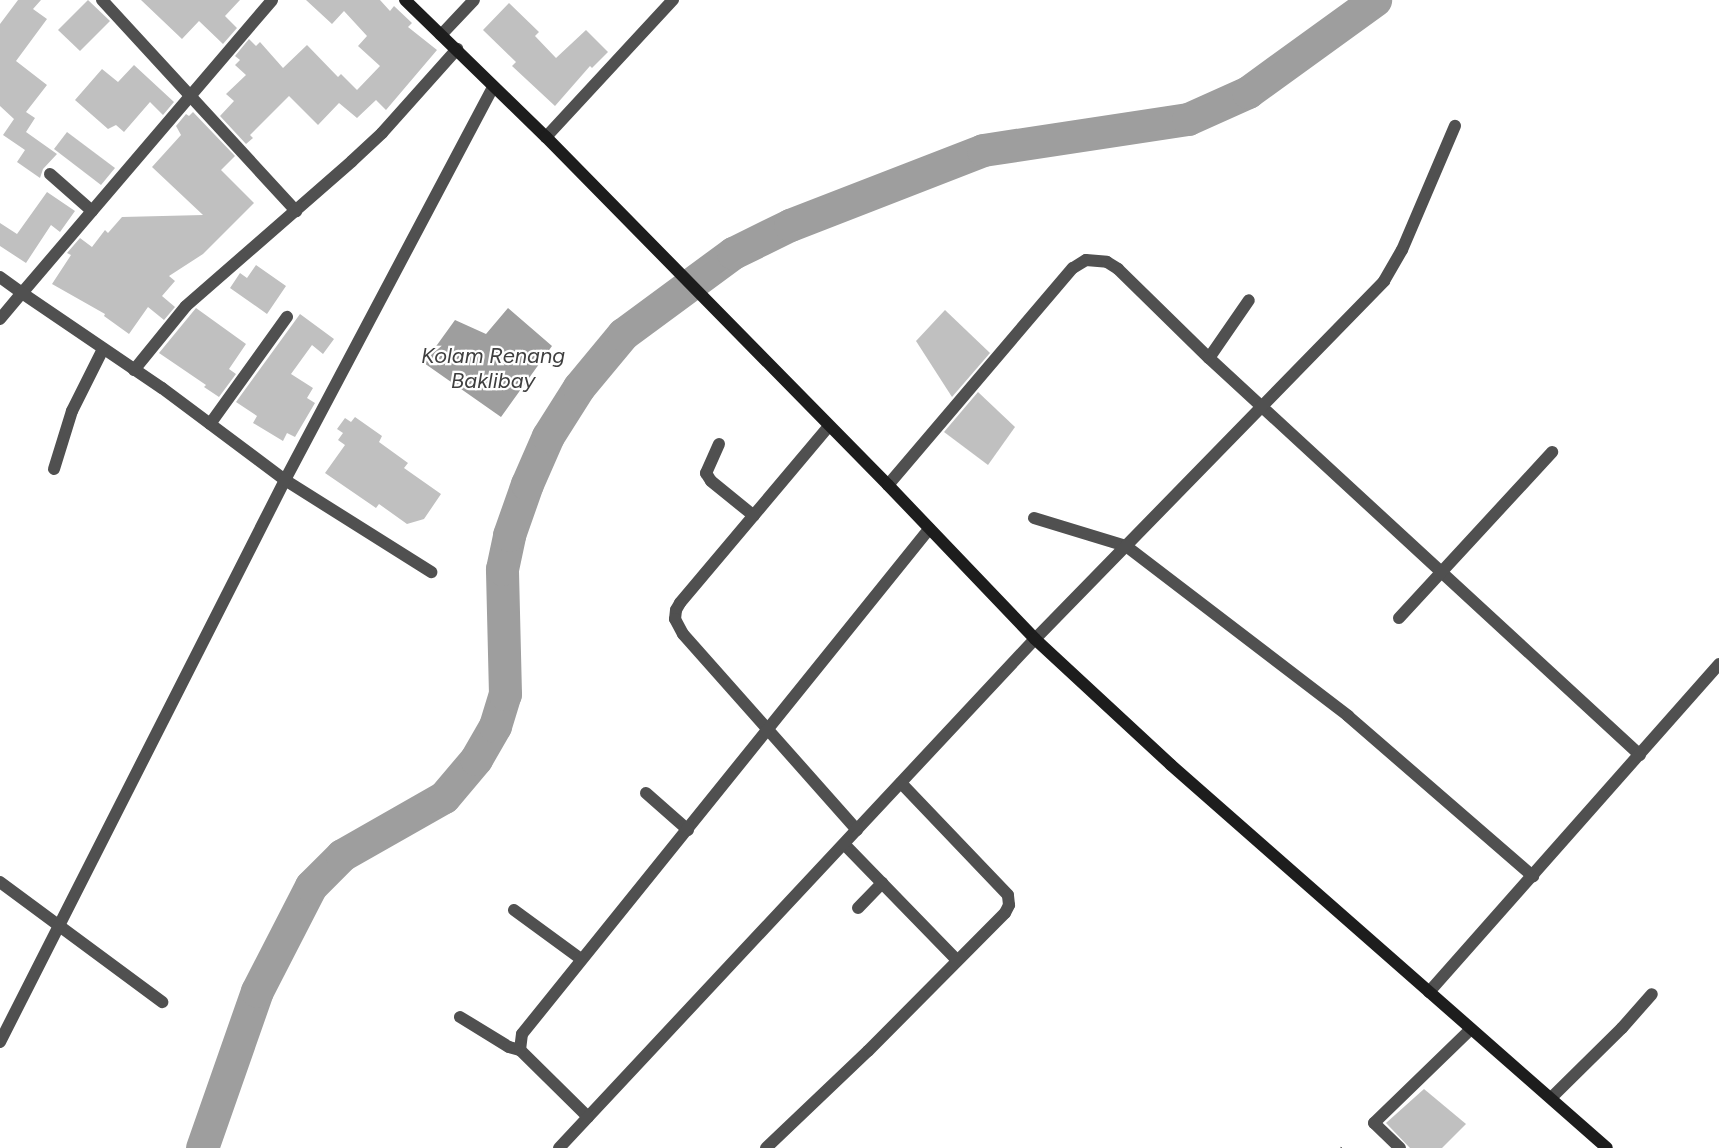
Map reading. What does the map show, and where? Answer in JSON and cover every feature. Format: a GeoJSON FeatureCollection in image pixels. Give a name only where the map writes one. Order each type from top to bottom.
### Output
{"type":"FeatureCollection","features":[{"type":"Feature","properties":{"kind":"main road"},"geometry":{"type":"LineString","coordinates":[[405,0],[546,137],[888,485],[1035,639],[1171,765],[1607,1148]]}},
{"type":"Feature","properties":{"kind":"street"},"geometry":{"type":"LineString","coordinates":[[102,0],[191,94],[296,211]]}},
{"type":"Feature","properties":{"kind":"street"},"geometry":{"type":"LineString","coordinates":[[0,319],[272,0]]}},
{"type":"Feature","properties":{"kind":"street"},"geometry":{"type":"LineString","coordinates":[[441,35],[474,0]]}},
{"type":"Feature","properties":{"kind":"street"},"geometry":{"type":"LineString","coordinates":[[546,137],[673,0]]}},
{"type":"Feature","properties":{"kind":"street"},"geometry":{"type":"LineString","coordinates":[[134,370],[186,306],[382,133],[457,49]]}},
{"type":"Feature","properties":{"kind":"street"},"geometry":{"type":"LineString","coordinates":[[0,1042],[285,480],[493,87]]}},
{"type":"Feature","properties":{"kind":"street"},"geometry":{"type":"LineString","coordinates":[[559,1148],[1035,639],[1368,298],[1394,266],[1455,126]]}},
{"type":"Feature","properties":{"kind":"street"},"geometry":{"type":"LineString","coordinates":[[50,174],[92,211]]}},
{"type":"Feature","properties":{"kind":"street"},"geometry":{"type":"LineString","coordinates":[[888,485],[1073,268],[1086,260],[1107,262],[1118,269],[1209,358],[1262,404],[1640,755]]}},
{"type":"Feature","properties":{"kind":"street"},"geometry":{"type":"LineString","coordinates":[[0,277],[210,424],[285,480],[431,572]]}},
{"type":"Feature","properties":{"kind":"street"},"geometry":{"type":"LineString","coordinates":[[1209,358],[1249,300]]}},
{"type":"Feature","properties":{"kind":"street"},"geometry":{"type":"LineString","coordinates":[[210,424],[287,316]]}},
{"type":"Feature","properties":{"kind":"street"},"geometry":{"type":"LineString","coordinates":[[54,469],[72,411],[103,349]]}},
{"type":"Feature","properties":{"kind":"street"},"geometry":{"type":"LineString","coordinates":[[829,426],[680,603],[675,619],[682,634],[857,830]]}},
{"type":"Feature","properties":{"kind":"street"},"geometry":{"type":"LineString","coordinates":[[719,444],[706,473],[711,481],[754,516]]}},
{"type":"Feature","properties":{"kind":"street"},"geometry":{"type":"LineString","coordinates":[[1399,618],[1443,573],[1552,452]]}},
{"type":"Feature","properties":{"kind":"street"},"geometry":{"type":"LineString","coordinates":[[1034,518],[1126,546],[1348,716],[1533,876]]}},
{"type":"Feature","properties":{"kind":"street"},"geometry":{"type":"LineString","coordinates":[[520,1050],[522,1034],[929,529]]}},
{"type":"Feature","properties":{"kind":"street"},"geometry":{"type":"LineString","coordinates":[[1429,992],[1719,664]]}},
{"type":"Feature","properties":{"kind":"street"},"geometry":{"type":"LineString","coordinates":[[766,1148],[1005,913],[1010,900],[901,783]]}},
{"type":"Feature","properties":{"kind":"street"},"geometry":{"type":"LineString","coordinates":[[646,793],[688,830]]}},
{"type":"Feature","properties":{"kind":"street"},"geometry":{"type":"LineString","coordinates":[[843,844],[957,960]]}},
{"type":"Feature","properties":{"kind":"street"},"geometry":{"type":"LineString","coordinates":[[0,882],[162,1002]]}},
{"type":"Feature","properties":{"kind":"street"},"geometry":{"type":"LineString","coordinates":[[858,908],[882,883]]}},
{"type":"Feature","properties":{"kind":"street"},"geometry":{"type":"LineString","coordinates":[[514,910],[581,959]]}},
{"type":"Feature","properties":{"kind":"street"},"geometry":{"type":"LineString","coordinates":[[1551,1098],[1622,1028],[1652,994]]}},
{"type":"Feature","properties":{"kind":"street"},"geometry":{"type":"LineString","coordinates":[[460,1017],[509,1047],[520,1050],[588,1117]]}},
{"type":"Feature","properties":{"kind":"street"},"geometry":{"type":"LineString","coordinates":[[1400,1148],[1374,1123],[1471,1029]]}},
{"type":"Feature","properties":{"kind":"water","name":"Kolam Renang Baklibay"},"geometry":{"type":"Polygon","coordinates":[[[508,308],[552,346],[501,417],[424,363],[455,320],[486,334],[508,308]]]}},
{"type":"Feature","properties":{"kind":"building"},"geometry":{"type":"Polygon","coordinates":[[[18,0],[41,0],[33,9],[47,19],[16,61],[47,85],[26,112],[35,118],[26,132],[57,154],[43,169],[40,178],[17,162],[25,150],[3,135],[14,119],[0,106],[0,24],[18,0]]]}},
{"type":"Feature","properties":{"kind":"building"},"geometry":{"type":"Polygon","coordinates":[[[88,0],[110,21],[80,51],[58,30],[88,0]]]}},
{"type":"Feature","properties":{"kind":"building"},"geometry":{"type":"Polygon","coordinates":[[[141,0],[240,0],[225,16],[237,28],[223,44],[199,21],[182,39],[141,0]]]}},
{"type":"Feature","properties":{"kind":"building"},"geometry":{"type":"Polygon","coordinates":[[[306,0],[380,0],[390,11],[394,6],[412,23],[408,27],[437,50],[386,110],[376,100],[357,118],[339,103],[318,125],[289,96],[250,135],[253,138],[246,144],[220,116],[234,101],[226,94],[246,75],[235,65],[240,60],[235,56],[249,39],[256,46],[260,42],[283,68],[307,45],[338,77],[341,74],[357,90],[380,66],[358,46],[367,36],[344,11],[332,24],[306,0]]]}},
{"type":"Feature","properties":{"kind":"building"},"geometry":{"type":"Polygon","coordinates":[[[509,3],[539,32],[535,36],[556,58],[586,30],[608,52],[592,68],[590,66],[555,106],[512,66],[516,62],[483,30],[509,3]]]}},
{"type":"Feature","properties":{"kind":"building"},"geometry":{"type":"Polygon","coordinates":[[[134,65],[174,102],[163,115],[150,102],[124,132],[116,125],[108,129],[75,100],[102,69],[118,82],[134,65]]]}},
{"type":"Feature","properties":{"kind":"building"},"geometry":{"type":"Polygon","coordinates":[[[193,112],[235,156],[221,170],[254,203],[203,254],[169,276],[175,281],[162,296],[175,307],[164,320],[148,307],[129,334],[104,316],[105,314],[52,284],[71,255],[67,253],[80,238],[92,247],[105,230],[108,233],[122,217],[203,215],[152,167],[181,135],[176,126],[186,114],[189,116],[193,112]]]}},
{"type":"Feature","properties":{"kind":"building"},"geometry":{"type":"Polygon","coordinates":[[[67,132],[115,168],[101,185],[54,149],[67,132]]]}},
{"type":"Feature","properties":{"kind":"building"},"geometry":{"type":"Polygon","coordinates":[[[47,192],[75,211],[60,232],[51,225],[26,263],[0,246],[0,223],[17,234],[47,192]]]}},
{"type":"Feature","properties":{"kind":"building"},"geometry":{"type":"Polygon","coordinates":[[[256,265],[286,286],[267,314],[230,288],[240,273],[247,278],[256,265]]]}},
{"type":"Feature","properties":{"kind":"building"},"geometry":{"type":"Polygon","coordinates":[[[196,308],[246,344],[229,369],[236,374],[219,397],[204,387],[206,385],[159,353],[196,308]]]}},
{"type":"Feature","properties":{"kind":"building"},"geometry":{"type":"Polygon","coordinates":[[[945,310],[990,353],[952,397],[916,341],[945,310]]]}},
{"type":"Feature","properties":{"kind":"building"},"geometry":{"type":"Polygon","coordinates":[[[300,314],[334,339],[323,354],[312,345],[291,374],[313,388],[307,398],[315,403],[295,437],[287,433],[283,441],[253,423],[257,416],[236,402],[300,314]]]}},
{"type":"Feature","properties":{"kind":"building"},"geometry":{"type":"Polygon","coordinates":[[[978,392],[1015,427],[988,465],[944,432],[978,392]]]}},
{"type":"Feature","properties":{"kind":"building"},"geometry":{"type":"Polygon","coordinates":[[[355,417],[382,436],[379,442],[408,463],[404,468],[441,494],[424,519],[407,524],[379,504],[376,508],[325,473],[345,445],[338,440],[343,433],[337,429],[345,418],[351,422],[355,417]]]}},
{"type":"Feature","properties":{"kind":"building"},"geometry":{"type":"Polygon","coordinates":[[[1424,1089],[1466,1124],[1442,1148],[1410,1148],[1386,1123],[1424,1089]]]}},
{"type":"Feature","properties":{"kind":"waterway"},"geometry":{"type":"LineString","coordinates":[[202,1148],[257,991],[311,886],[342,855],[444,797],[476,759],[495,726],[505,694],[502,569],[509,535],[527,484],[548,436],[579,387],[623,334],[733,253],[790,225],[983,150],[1188,119],[1248,92],[1375,0]]}}]}
